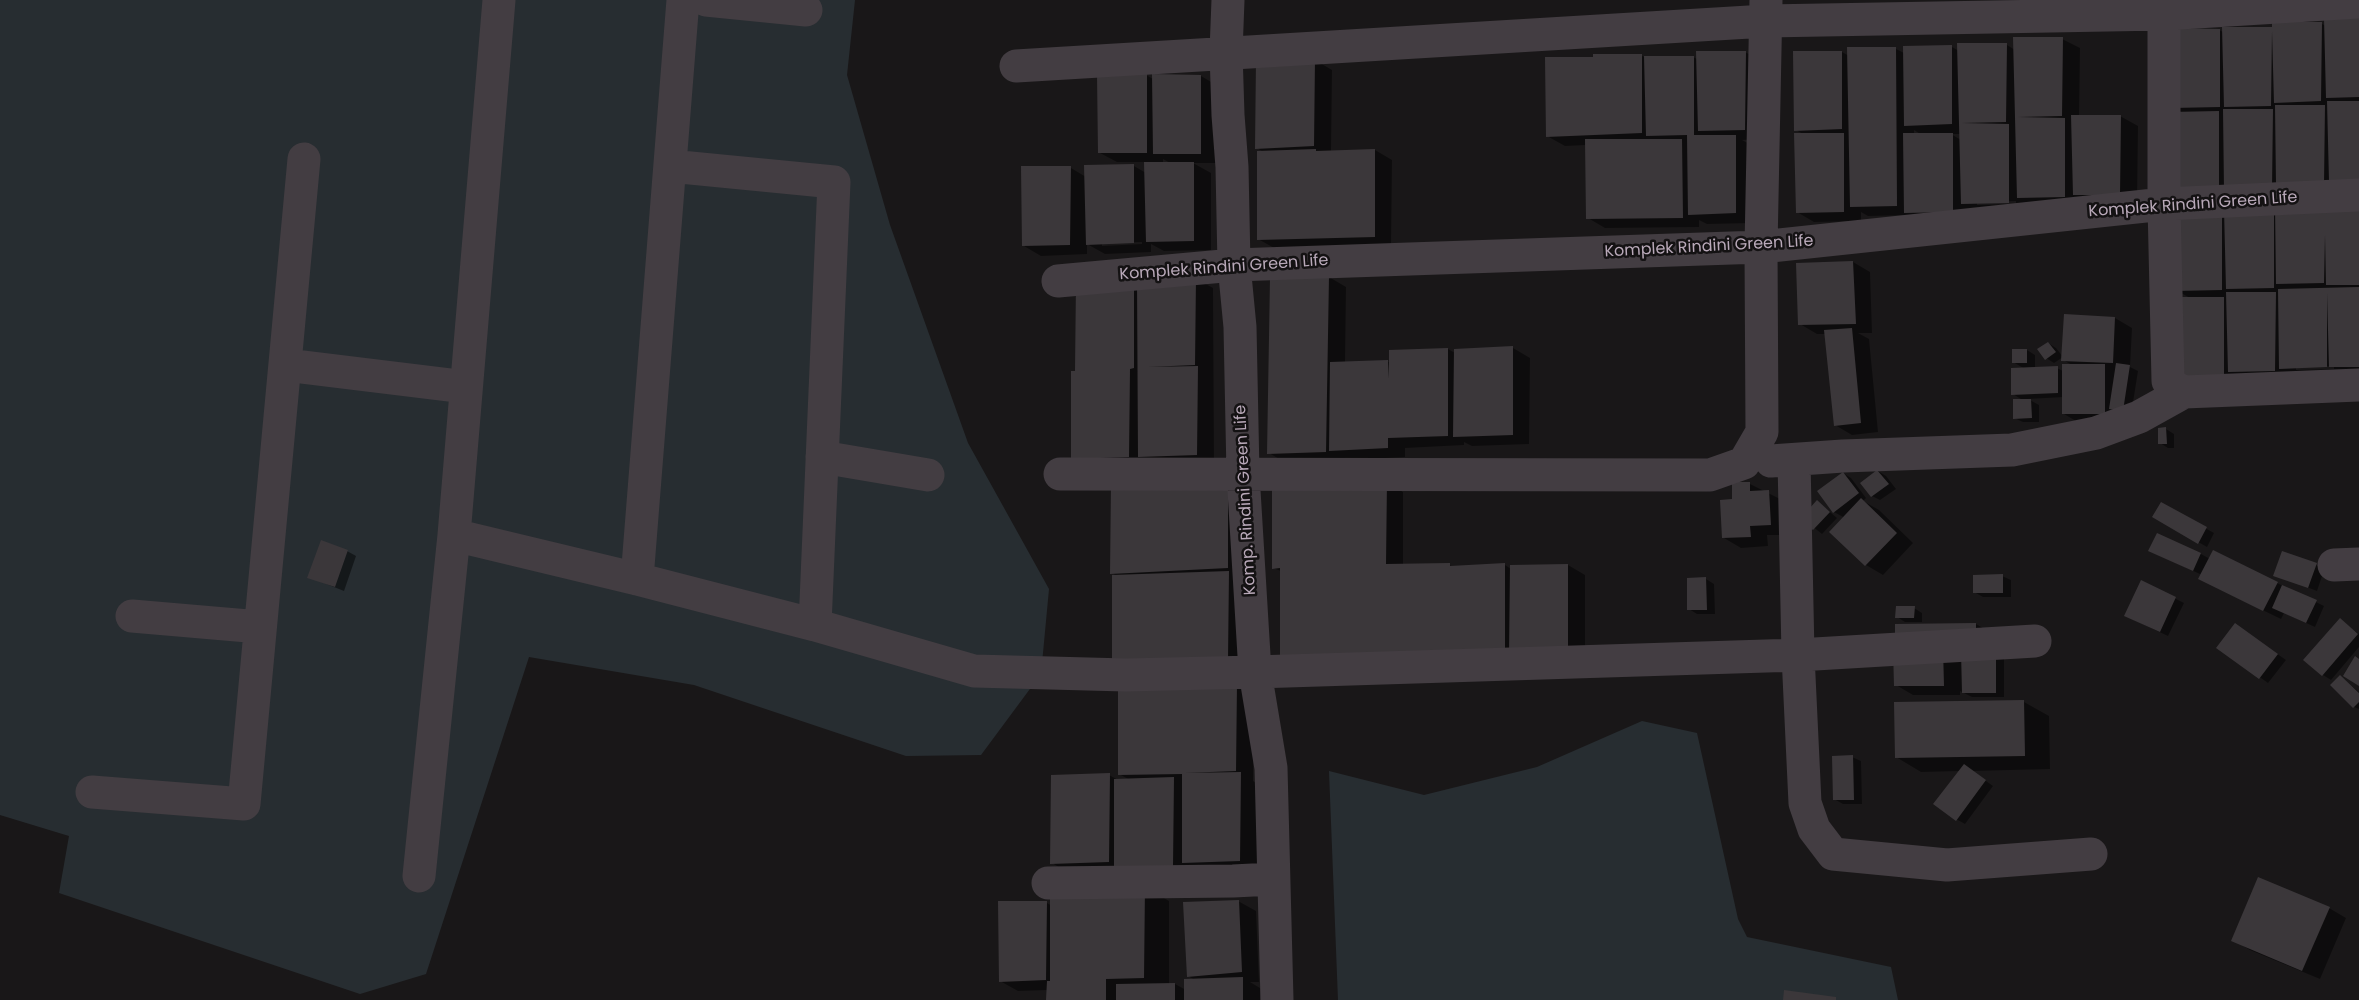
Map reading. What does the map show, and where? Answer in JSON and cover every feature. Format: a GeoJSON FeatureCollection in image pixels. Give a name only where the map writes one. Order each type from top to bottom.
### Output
{"type":"FeatureCollection","features":[{"type":"Feature","properties":{"kind":"street"},"geometry":{"type":"LineString","coordinates":[[419,876],[454,535],[499,0]]}},
{"type":"Feature","properties":{"kind":"street"},"geometry":{"type":"LineString","coordinates":[[637,579],[683,0]]}},
{"type":"Feature","properties":{"kind":"street"},"geometry":{"type":"LineString","coordinates":[[706,0],[806,10]]}},
{"type":"Feature","properties":{"kind":"street","name":"Komp. Rindini Green Life"},"geometry":{"type":"LineString","coordinates":[[1228,0],[1226,52],[1234,265],[1240,327],[1243,474],[1255,672],[1271,768],[1277,1000]]}},
{"type":"Feature","properties":{"kind":"street"},"geometry":{"type":"LineString","coordinates":[[1016,66],[1766,10],[2359,3]]}},
{"type":"Feature","properties":{"kind":"street"},"geometry":{"type":"LineString","coordinates":[[2164,7],[2167,372],[2168,381],[2172,386],[2184,392]]}},
{"type":"Feature","properties":{"kind":"street"},"geometry":{"type":"LineString","coordinates":[[1744,463],[1762,432],[1761,247],[1766,10]]}},
{"type":"Feature","properties":{"kind":"street"},"geometry":{"type":"LineString","coordinates":[[92,792],[244,804],[304,159]]}},
{"type":"Feature","properties":{"kind":"street"},"geometry":{"type":"LineString","coordinates":[[670,166],[834,182],[815,625]]}},
{"type":"Feature","properties":{"kind":"street","name":"Komplek Rindini Green Life"},"geometry":{"type":"LineString","coordinates":[[1058,280],[1234,265],[1761,247],[2164,204],[2359,195]]}},
{"type":"Feature","properties":{"kind":"street"},"geometry":{"type":"LineString","coordinates":[[286,365],[466,387]]}},
{"type":"Feature","properties":{"kind":"street"},"geometry":{"type":"LineString","coordinates":[[1060,474],[1710,475],[1744,463],[2012,450],[2066,441],[2139,417],[2184,392],[2359,385]]}},
{"type":"Feature","properties":{"kind":"street"},"geometry":{"type":"LineString","coordinates":[[822,457],[928,475]]}},
{"type":"Feature","properties":{"kind":"street"},"geometry":{"type":"LineString","coordinates":[[1794,460],[1798,655],[1805,803],[1814,829],[1833,854],[1947,865],[2091,854]]}},
{"type":"Feature","properties":{"kind":"street"},"geometry":{"type":"LineString","coordinates":[[454,535],[815,625],[974,671],[1126,675],[1255,672],[1798,655],[2036,641]]}},
{"type":"Feature","properties":{"kind":"street"},"geometry":{"type":"LineString","coordinates":[[132,616],[260,627]]}},
{"type":"Feature","properties":{"kind":"street"},"geometry":{"type":"LineString","coordinates":[[1048,883],[1273,879]]}},
{"type":"Feature","properties":{"kind":"shaded area"},"geometry":{"type":"Polygon","coordinates":[[[0,0],[855,0],[847,75],[890,225],[968,443],[1049,589],[1041,674],[981,755],[906,756],[694,685],[529,657],[426,974],[360,994],[59,893],[69,836],[0,815],[0,0]]]}},
{"type":"Feature","properties":{"kind":"shaded area"},"geometry":{"type":"Polygon","coordinates":[[[1642,721],[1697,733],[1738,919],[1747,937],[1891,967],[1898,1000],[1338,1000],[1329,771],[1424,795],[1537,767],[1642,721]]]}},
{"type":"Feature","properties":{"kind":"building"},"geometry":{"type":"Polygon","coordinates":[[[2324,18],[2359,18],[2359,97],[2326,98],[2324,18]]]}},
{"type":"Feature","properties":{"kind":"building"},"geometry":{"type":"Polygon","coordinates":[[[2272,22],[2322,22],[2321,101],[2274,103],[2272,31],[2271,106],[2224,107],[2222,27],[2272,27],[2272,22]]]}},
{"type":"Feature","properties":{"kind":"building"},"geometry":{"type":"Polygon","coordinates":[[[2170,28],[2220,29],[2220,107],[2172,108],[2170,28]]]}},
{"type":"Feature","properties":{"kind":"building"},"geometry":{"type":"Polygon","coordinates":[[[2013,37],[2063,37],[2062,116],[2018,117],[2065,118],[2065,197],[2017,198],[2013,37]]]}},
{"type":"Feature","properties":{"kind":"building"},"geometry":{"type":"Polygon","coordinates":[[[1957,43],[2007,43],[2006,122],[1962,123],[2009,124],[2009,203],[1961,204],[1957,43]]]}},
{"type":"Feature","properties":{"kind":"building"},"geometry":{"type":"Polygon","coordinates":[[[1952,45],[1952,124],[1904,126],[1903,46],[1952,45]]]}},
{"type":"Feature","properties":{"kind":"building"},"geometry":{"type":"Polygon","coordinates":[[[1847,47],[1896,47],[1897,206],[1850,207],[1847,47]]]}},
{"type":"Feature","properties":{"kind":"building"},"geometry":{"type":"Polygon","coordinates":[[[1696,51],[1746,51],[1745,130],[1698,131],[1696,51]]]}},
{"type":"Feature","properties":{"kind":"building"},"geometry":{"type":"Polygon","coordinates":[[[1793,51],[1842,51],[1842,129],[1794,131],[1793,51]]]}},
{"type":"Feature","properties":{"kind":"building"},"geometry":{"type":"Polygon","coordinates":[[[1593,54],[1642,54],[1642,133],[1546,137],[1545,57],[1593,57],[1593,54]]]}},
{"type":"Feature","properties":{"kind":"building"},"geometry":{"type":"Polygon","coordinates":[[[1644,56],[1694,56],[1694,135],[1736,135],[1736,213],[1688,215],[1687,135],[1646,136],[1644,56]]]}},
{"type":"Feature","properties":{"kind":"building"},"geometry":{"type":"Polygon","coordinates":[[[1315,58],[1314,146],[1255,149],[1256,60],[1315,58]]]}},
{"type":"Feature","properties":{"kind":"building"},"geometry":{"type":"Polygon","coordinates":[[[1097,74],[1147,74],[1147,153],[1098,153],[1097,74]]]}},
{"type":"Feature","properties":{"kind":"building"},"geometry":{"type":"Polygon","coordinates":[[[1152,74],[1201,75],[1201,154],[1153,154],[1152,74]]]}},
{"type":"Feature","properties":{"kind":"building"},"geometry":{"type":"Polygon","coordinates":[[[2327,101],[2359,101],[2359,180],[2329,181],[2327,101]]]}},
{"type":"Feature","properties":{"kind":"building"},"geometry":{"type":"Polygon","coordinates":[[[2275,105],[2325,105],[2324,184],[2276,185],[2275,105]]]}},
{"type":"Feature","properties":{"kind":"building"},"geometry":{"type":"Polygon","coordinates":[[[2223,109],[2273,109],[2272,188],[2224,190],[2223,109]]]}},
{"type":"Feature","properties":{"kind":"building"},"geometry":{"type":"Polygon","coordinates":[[[2219,111],[2219,190],[2171,192],[2170,112],[2219,111]]]}},
{"type":"Feature","properties":{"kind":"building"},"geometry":{"type":"Polygon","coordinates":[[[2071,115],[2121,115],[2120,195],[2073,195],[2071,115]]]}},
{"type":"Feature","properties":{"kind":"building"},"geometry":{"type":"Polygon","coordinates":[[[1794,133],[1844,133],[1844,212],[1796,213],[1794,133]]]}},
{"type":"Feature","properties":{"kind":"building"},"geometry":{"type":"Polygon","coordinates":[[[1903,133],[1953,133],[1953,212],[1904,213],[1903,133]]]}},
{"type":"Feature","properties":{"kind":"building"},"geometry":{"type":"Polygon","coordinates":[[[1585,139],[1682,139],[1683,218],[1586,219],[1585,139]]]}},
{"type":"Feature","properties":{"kind":"building"},"geometry":{"type":"Polygon","coordinates":[[[1316,149],[1316,151],[1375,149],[1375,237],[1257,240],[1257,151],[1316,149]]]}},
{"type":"Feature","properties":{"kind":"building"},"geometry":{"type":"Polygon","coordinates":[[[1144,162],[1194,162],[1194,241],[1146,242],[1144,162]]]}},
{"type":"Feature","properties":{"kind":"building"},"geometry":{"type":"Polygon","coordinates":[[[1134,164],[1134,243],[1086,245],[1084,165],[1134,164]]]}},
{"type":"Feature","properties":{"kind":"building"},"geometry":{"type":"Polygon","coordinates":[[[1021,166],[1071,166],[1070,245],[1022,246],[1021,166]]]}},
{"type":"Feature","properties":{"kind":"building"},"geometry":{"type":"Polygon","coordinates":[[[2275,205],[2359,205],[2359,285],[2326,285],[2325,235],[2324,283],[2276,284],[2275,205]]]}},
{"type":"Feature","properties":{"kind":"building"},"geometry":{"type":"Polygon","coordinates":[[[2224,209],[2274,209],[2274,288],[2226,289],[2224,209]]]}},
{"type":"Feature","properties":{"kind":"building"},"geometry":{"type":"Polygon","coordinates":[[[2173,211],[2222,211],[2222,290],[2174,291],[2173,211]]]}},
{"type":"Feature","properties":{"kind":"building"},"geometry":{"type":"Polygon","coordinates":[[[1853,261],[1856,324],[1798,325],[1796,263],[1853,261]]]}},
{"type":"Feature","properties":{"kind":"building"},"geometry":{"type":"Polygon","coordinates":[[[1329,276],[1326,452],[1267,454],[1270,278],[1329,276]]]}},
{"type":"Feature","properties":{"kind":"building"},"geometry":{"type":"Polygon","coordinates":[[[1196,277],[1195,365],[1148,367],[1198,366],[1197,455],[1138,457],[1137,279],[1196,277]]]}},
{"type":"Feature","properties":{"kind":"building"},"geometry":{"type":"Polygon","coordinates":[[[1134,280],[1134,368],[1130,369],[1129,457],[1071,459],[1071,371],[1075,371],[1076,282],[1134,280]]]}},
{"type":"Feature","properties":{"kind":"building"},"geometry":{"type":"Polygon","coordinates":[[[2359,287],[2359,367],[2329,367],[2327,293],[2327,367],[2279,369],[2278,289],[2359,287]]]}},
{"type":"Feature","properties":{"kind":"building"},"geometry":{"type":"Polygon","coordinates":[[[2226,292],[2276,292],[2275,371],[2228,372],[2226,292]]]}},
{"type":"Feature","properties":{"kind":"building"},"geometry":{"type":"Polygon","coordinates":[[[2175,297],[2224,297],[2224,376],[2176,377],[2175,297]]]}},
{"type":"Feature","properties":{"kind":"building"},"geometry":{"type":"Polygon","coordinates":[[[2064,314],[2115,317],[2113,363],[2061,361],[2064,314]]]}},
{"type":"Feature","properties":{"kind":"building"},"geometry":{"type":"Polygon","coordinates":[[[1852,328],[1861,423],[1834,426],[1824,330],[1852,328]]]}},
{"type":"Feature","properties":{"kind":"building"},"geometry":{"type":"Polygon","coordinates":[[[2048,342],[2056,352],[2045,360],[2037,349],[2048,342]]]}},
{"type":"Feature","properties":{"kind":"building"},"geometry":{"type":"Polygon","coordinates":[[[1513,346],[1513,435],[1453,437],[1454,349],[1513,346]]]}},
{"type":"Feature","properties":{"kind":"building"},"geometry":{"type":"Polygon","coordinates":[[[1448,348],[1448,436],[1388,438],[1388,448],[1329,451],[1330,362],[1388,360],[1389,379],[1389,350],[1448,348]]]}},
{"type":"Feature","properties":{"kind":"building"},"geometry":{"type":"Polygon","coordinates":[[[2012,349],[2027,349],[2027,363],[2012,363],[2012,349]]]}},
{"type":"Feature","properties":{"kind":"building"},"geometry":{"type":"Polygon","coordinates":[[[2116,363],[2130,365],[2123,411],[2109,409],[2116,363]]]}},
{"type":"Feature","properties":{"kind":"building"},"geometry":{"type":"Polygon","coordinates":[[[2062,364],[2105,364],[2105,414],[2062,414],[2062,364]]]}},
{"type":"Feature","properties":{"kind":"building"},"geometry":{"type":"Polygon","coordinates":[[[2058,366],[2058,393],[2011,395],[2011,368],[2058,366]]]}},
{"type":"Feature","properties":{"kind":"building"},"geometry":{"type":"Polygon","coordinates":[[[2013,399],[2031,399],[2032,418],[2013,419],[2013,399]]]}},
{"type":"Feature","properties":{"kind":"building"},"geometry":{"type":"Polygon","coordinates":[[[2166,427],[2167,444],[2158,444],[2158,428],[2166,427]]]}},
{"type":"Feature","properties":{"kind":"building"},"geometry":{"type":"Polygon","coordinates":[[[1877,470],[1889,484],[1871,497],[1860,483],[1877,470]]]}},
{"type":"Feature","properties":{"kind":"building"},"geometry":{"type":"Polygon","coordinates":[[[1843,472],[1859,493],[1833,513],[1817,491],[1843,472]]]}},
{"type":"Feature","properties":{"kind":"building"},"geometry":{"type":"Polygon","coordinates":[[[1228,480],[1228,568],[1110,574],[1111,485],[1228,480]]]}},
{"type":"Feature","properties":{"kind":"building"},"geometry":{"type":"Polygon","coordinates":[[[1272,480],[1387,480],[1386,564],[1450,563],[1450,566],[1505,563],[1505,652],[1280,658],[1280,568],[1272,569],[1272,480]]]}},
{"type":"Feature","properties":{"kind":"building"},"geometry":{"type":"Polygon","coordinates":[[[1732,482],[1750,482],[1750,491],[1769,490],[1771,525],[1750,526],[1751,537],[1722,538],[1720,500],[1732,499],[1732,482]]]}},
{"type":"Feature","properties":{"kind":"building"},"geometry":{"type":"Polygon","coordinates":[[[1861,498],[1897,533],[1865,566],[1829,532],[1861,498]]]}},
{"type":"Feature","properties":{"kind":"building"},"geometry":{"type":"Polygon","coordinates":[[[1817,500],[1830,512],[1813,530],[1800,519],[1817,500]]]}},
{"type":"Feature","properties":{"kind":"building"},"geometry":{"type":"Polygon","coordinates":[[[2161,502],[2207,527],[2198,544],[2152,517],[2161,502]]]}},
{"type":"Feature","properties":{"kind":"building"},"geometry":{"type":"Polygon","coordinates":[[[2157,533],[2201,553],[2193,571],[2148,551],[2157,533]]]}},
{"type":"Feature","properties":{"kind":"building"},"geometry":{"type":"Polygon","coordinates":[[[321,540],[348,550],[335,587],[307,578],[321,540]]]}},
{"type":"Feature","properties":{"kind":"building"},"geometry":{"type":"Polygon","coordinates":[[[2213,550],[2278,582],[2263,611],[2198,579],[2213,550]]]}},
{"type":"Feature","properties":{"kind":"building"},"geometry":{"type":"Polygon","coordinates":[[[2282,551],[2317,563],[2308,588],[2273,576],[2282,551]]]}},
{"type":"Feature","properties":{"kind":"building"},"geometry":{"type":"Polygon","coordinates":[[[1568,564],[1568,652],[1509,655],[1510,565],[1568,564]]]}},
{"type":"Feature","properties":{"kind":"building"},"geometry":{"type":"Polygon","coordinates":[[[1229,571],[1228,659],[1112,665],[1112,575],[1229,571]]]}},
{"type":"Feature","properties":{"kind":"building"},"geometry":{"type":"Polygon","coordinates":[[[2003,574],[2003,593],[1973,593],[1973,575],[2003,574]]]}},
{"type":"Feature","properties":{"kind":"building"},"geometry":{"type":"Polygon","coordinates":[[[1706,577],[1707,610],[1687,610],[1687,578],[1706,577]]]}},
{"type":"Feature","properties":{"kind":"building"},"geometry":{"type":"Polygon","coordinates":[[[2141,580],[2176,597],[2160,632],[2124,616],[2141,580]]]}},
{"type":"Feature","properties":{"kind":"building"},"geometry":{"type":"Polygon","coordinates":[[[2282,585],[2317,600],[2306,623],[2272,608],[2282,585]]]}},
{"type":"Feature","properties":{"kind":"building"},"geometry":{"type":"Polygon","coordinates":[[[1896,606],[1915,606],[1914,618],[1895,618],[1896,606]]]}},
{"type":"Feature","properties":{"kind":"building"},"geometry":{"type":"Polygon","coordinates":[[[2340,618],[2358,634],[2322,676],[2303,660],[2340,618]]]}},
{"type":"Feature","properties":{"kind":"building"},"geometry":{"type":"Polygon","coordinates":[[[1976,623],[1976,644],[1895,645],[1895,624],[1976,623]]]}},
{"type":"Feature","properties":{"kind":"building"},"geometry":{"type":"Polygon","coordinates":[[[2235,623],[2278,654],[2259,679],[2216,648],[2235,623]]]}},
{"type":"Feature","properties":{"kind":"building"},"geometry":{"type":"Polygon","coordinates":[[[1893,648],[1943,648],[1944,686],[1894,686],[1893,648]]]}},
{"type":"Feature","properties":{"kind":"building"},"geometry":{"type":"Polygon","coordinates":[[[1961,651],[1996,651],[1996,693],[1962,693],[1961,651]]]}},
{"type":"Feature","properties":{"kind":"building"},"geometry":{"type":"Polygon","coordinates":[[[2355,656],[2359,659],[2359,686],[2343,676],[2355,656]]]}},
{"type":"Feature","properties":{"kind":"building"},"geometry":{"type":"Polygon","coordinates":[[[2340,675],[2359,693],[2359,702],[2353,708],[2330,685],[2340,675]]]}},
{"type":"Feature","properties":{"kind":"building"},"geometry":{"type":"Polygon","coordinates":[[[1237,683],[1236,771],[1185,773],[1241,772],[1240,861],[1182,863],[1182,774],[1118,775],[1118,686],[1237,683]]]}},
{"type":"Feature","properties":{"kind":"building"},"geometry":{"type":"Polygon","coordinates":[[[2024,700],[2025,756],[1895,758],[1894,702],[2024,700]]]}},
{"type":"Feature","properties":{"kind":"building"},"geometry":{"type":"Polygon","coordinates":[[[1853,755],[1854,800],[1833,800],[1832,756],[1853,755]]]}},
{"type":"Feature","properties":{"kind":"building"},"geometry":{"type":"Polygon","coordinates":[[[1964,764],[1986,780],[1956,821],[1933,804],[1964,764]]]}},
{"type":"Feature","properties":{"kind":"building"},"geometry":{"type":"Polygon","coordinates":[[[1110,773],[1109,862],[1050,864],[1051,775],[1110,773]]]}},
{"type":"Feature","properties":{"kind":"building"},"geometry":{"type":"Polygon","coordinates":[[[1174,777],[1173,866],[1114,868],[1114,779],[1174,777]]]}},
{"type":"Feature","properties":{"kind":"building"},"geometry":{"type":"Polygon","coordinates":[[[2258,877],[2330,907],[2302,971],[2231,941],[2258,877]]]}},
{"type":"Feature","properties":{"kind":"building"},"geometry":{"type":"Polygon","coordinates":[[[1145,885],[1144,978],[1106,979],[1106,1000],[1046,1000],[1047,981],[1050,981],[1050,890],[1145,885]]]}},
{"type":"Feature","properties":{"kind":"building"},"geometry":{"type":"Polygon","coordinates":[[[1239,900],[1242,972],[1187,977],[1183,902],[1239,900]]]}},
{"type":"Feature","properties":{"kind":"building"},"geometry":{"type":"Polygon","coordinates":[[[998,901],[1047,901],[1046,980],[999,982],[998,901]]]}},
{"type":"Feature","properties":{"kind":"building"},"geometry":{"type":"Polygon","coordinates":[[[1243,977],[1243,1000],[1184,1000],[1184,979],[1243,977]]]}},
{"type":"Feature","properties":{"kind":"building"},"geometry":{"type":"Polygon","coordinates":[[[1175,983],[1175,1000],[1116,1000],[1116,984],[1175,983]]]}},
{"type":"Feature","properties":{"kind":"building"},"geometry":{"type":"Polygon","coordinates":[[[1784,990],[1836,997],[1836,1000],[1783,1000],[1784,990]]]}}]}
